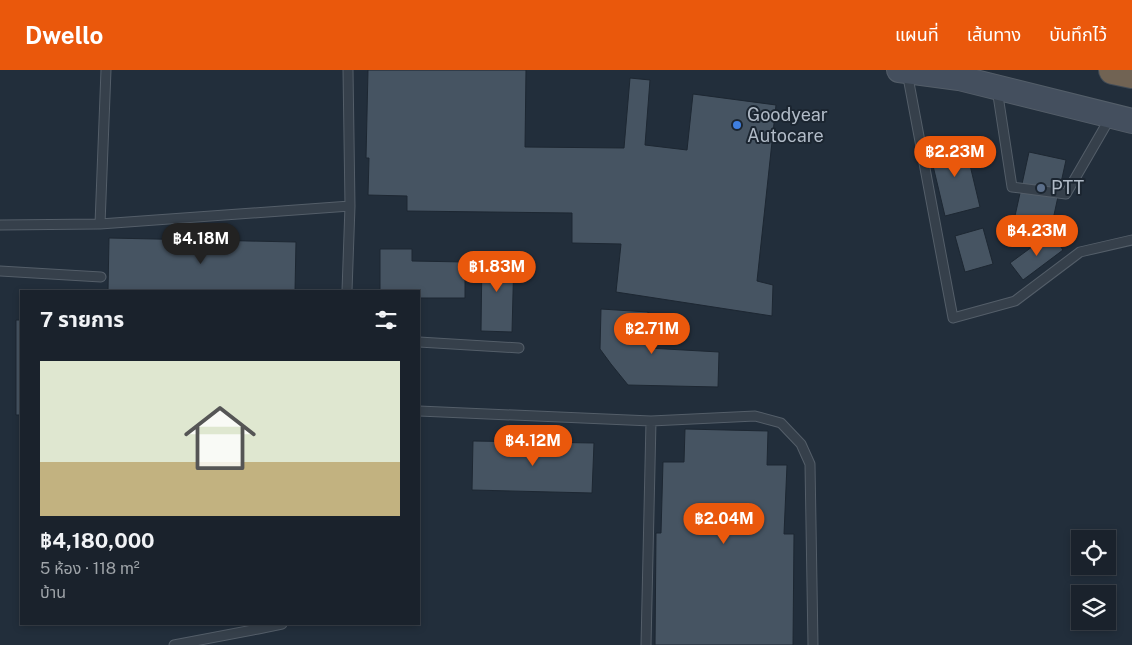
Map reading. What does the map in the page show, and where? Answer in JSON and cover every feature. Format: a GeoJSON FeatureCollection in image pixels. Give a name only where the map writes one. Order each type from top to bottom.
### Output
{"type":"FeatureCollection","features":[{"type":"Feature","properties":{"kind":"highway"},"geometry":{"type":"LineString","coordinates":[[1113,70],[1132,74]]}},
{"type":"Feature","properties":{"kind":"main road"},"geometry":{"type":"LineString","coordinates":[[903,70],[952,74],[1122,118]]}},
{"type":"Feature","properties":{"kind":"lane"},"geometry":{"type":"LineString","coordinates":[[100,224],[106,70]]}},
{"type":"Feature","properties":{"kind":"lane"},"geometry":{"type":"LineString","coordinates":[[347,290],[350,206],[348,70]]}},
{"type":"Feature","properties":{"kind":"lane"},"geometry":{"type":"LineString","coordinates":[[903,70],[953,318],[1015,301],[1080,252],[1132,240]]}},
{"type":"Feature","properties":{"kind":"lane"},"geometry":{"type":"LineString","coordinates":[[996,86],[1012,187],[1066,194],[1122,118]]}},
{"type":"Feature","properties":{"kind":"lane"},"geometry":{"type":"LineString","coordinates":[[0,226],[100,224],[350,206]]}},
{"type":"Feature","properties":{"kind":"lane"},"geometry":{"type":"LineString","coordinates":[[0,271],[101,277]]}},
{"type":"Feature","properties":{"kind":"lane"},"geometry":{"type":"LineString","coordinates":[[420,342],[518,348]]}},
{"type":"Feature","properties":{"kind":"lane"},"geometry":{"type":"LineString","coordinates":[[420,411],[651,421],[755,416],[781,423],[801,444],[810,464],[813,645]]}},
{"type":"Feature","properties":{"kind":"lane"},"geometry":{"type":"LineString","coordinates":[[646,645],[651,421]]}},
{"type":"Feature","properties":{"kind":"lane"},"geometry":{"type":"LineString","coordinates":[[174,645],[277,625]]}},
{"type":"Feature","properties":{"kind":"building"},"geometry":{"type":"Polygon","coordinates":[[[368,70],[526,70],[525,147],[624,148],[630,78],[650,80],[645,145],[687,150],[693,94],[776,105],[757,281],[773,285],[772,316],[616,292],[621,244],[572,243],[572,213],[407,211],[407,196],[368,195],[369,158],[366,158],[368,70]]]}},
{"type":"Feature","properties":{"kind":"building"},"geometry":{"type":"Polygon","coordinates":[[[964,140],[980,207],[945,216],[929,149],[964,140]]]}},
{"type":"Feature","properties":{"kind":"building","name":"PTT"},"geometry":{"type":"Polygon","coordinates":[[[1029,152],[1066,160],[1052,224],[1015,216],[1029,152]]]}},
{"type":"Feature","properties":{"kind":"building"},"geometry":{"type":"Polygon","coordinates":[[[983,228],[993,264],[965,272],[955,236],[983,228]]]}},
{"type":"Feature","properties":{"kind":"building"},"geometry":{"type":"Polygon","coordinates":[[[1051,233],[1063,250],[1023,280],[1010,263],[1051,233]]]}},
{"type":"Feature","properties":{"kind":"building"},"geometry":{"type":"Polygon","coordinates":[[[109,238],[296,242],[295,290],[108,290],[109,238]]]}},
{"type":"Feature","properties":{"kind":"building"},"geometry":{"type":"Polygon","coordinates":[[[380,249],[412,249],[412,261],[465,262],[465,298],[420,298],[420,290],[380,290],[380,249]]]}},
{"type":"Feature","properties":{"kind":"building"},"geometry":{"type":"Polygon","coordinates":[[[482,254],[514,255],[512,332],[481,331],[482,254]]]}},
{"type":"Feature","properties":{"kind":"building"},"geometry":{"type":"Polygon","coordinates":[[[601,309],[648,312],[648,348],[719,352],[718,387],[628,385],[600,349],[601,309]]]}},
{"type":"Feature","properties":{"kind":"building"},"geometry":{"type":"Polygon","coordinates":[[[16,320],[20,320],[20,415],[16,415],[16,320]]]}},
{"type":"Feature","properties":{"kind":"building"},"geometry":{"type":"Polygon","coordinates":[[[685,429],[768,431],[767,465],[787,465],[784,534],[794,534],[793,645],[655,645],[656,533],[661,533],[663,462],[684,462],[685,429]]]}},
{"type":"Feature","properties":{"kind":"building"},"geometry":{"type":"Polygon","coordinates":[[[473,441],[594,443],[592,493],[472,490],[473,441]]]}},
{"type":"Feature","properties":{"kind":"building"},"geometry":{"type":"Polygon","coordinates":[[[202,625],[267,625],[267,626],[202,625]]]}},
{"type":"Feature","properties":{"kind":"place","name":"Goodyear Autocare"},"geometry":{"type":"Point","coordinates":[737,125]}},
{"type":"Feature","properties":{"kind":"place","name":"PTT"},"geometry":{"type":"Point","coordinates":[1041,188]}}]}
